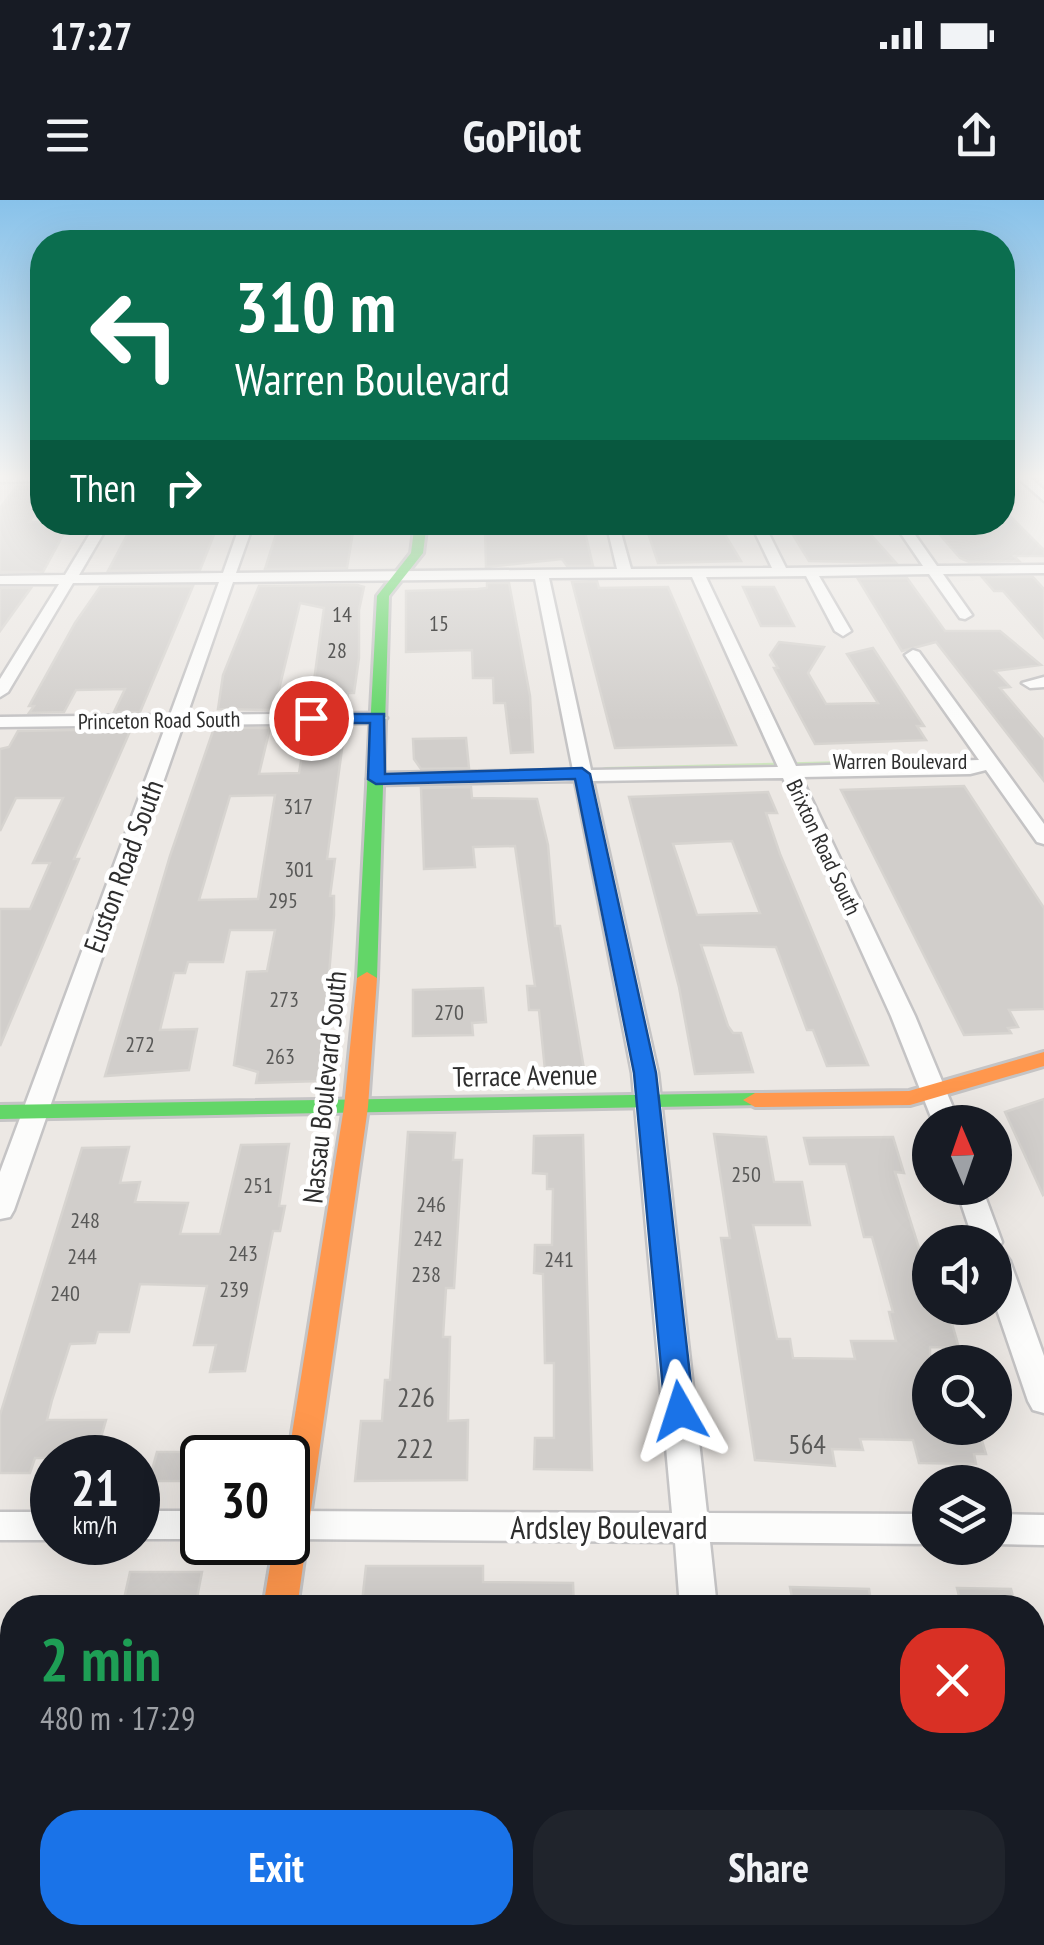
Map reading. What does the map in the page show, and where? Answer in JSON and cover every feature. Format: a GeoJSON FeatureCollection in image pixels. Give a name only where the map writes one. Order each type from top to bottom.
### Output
{"type":"FeatureCollection","features":[{"type":"Feature","properties":{"kind":"main road","name":"Nassau Boulevard South"},"geometry":{"type":"LineString","coordinates":[[304,1435],[356,1107],[383,596],[413,558]]}},
{"type":"Feature","properties":{"kind":"main road"},"geometry":{"type":"LineString","coordinates":[[400,575],[419,568],[430,558]]}},
{"type":"Feature","properties":{"kind":"main road","name":"Terrace Avenue"},"geometry":{"type":"LineString","coordinates":[[0,1112],[910,1098],[1044,1059]]}},
{"type":"Feature","properties":{"kind":"main road","name":"Nassau Boulevard South"},"geometry":{"type":"LineString","coordinates":[[282,1595],[285,1565]]}},
{"type":"Feature","properties":{"kind":"street"},"geometry":{"type":"LineString","coordinates":[[0,692],[83,558]]}},
{"type":"Feature","properties":{"kind":"street","name":"Euston Road South"},"geometry":{"type":"LineString","coordinates":[[0,1210],[235,558]]}},
{"type":"Feature","properties":{"kind":"street"},"geometry":{"type":"LineString","coordinates":[[621,558],[625,573]]}},
{"type":"Feature","properties":{"kind":"street"},"geometry":{"type":"LineString","coordinates":[[774,558],[781,572]]}},
{"type":"Feature","properties":{"kind":"street"},"geometry":{"type":"LineString","coordinates":[[926,558],[965,615]]}},
{"type":"Feature","properties":{"kind":"street"},"geometry":{"type":"LineString","coordinates":[[0,580],[1044,569]]}},
{"type":"Feature","properties":{"kind":"street"},"geometry":{"type":"LineString","coordinates":[[810,571],[843,631]]}},
{"type":"Feature","properties":{"kind":"street","name":"Brixton Road South"},"geometry":{"type":"LineString","coordinates":[[697,572],[940,1105]]}},
{"type":"Feature","properties":{"kind":"street"},"geometry":{"type":"LineString","coordinates":[[541,574],[648,1103],[698,1595]]}},
{"type":"Feature","properties":{"kind":"street"},"geometry":{"type":"LineString","coordinates":[[914,655],[1044,838]]}},
{"type":"Feature","properties":{"kind":"street","name":"Princeton Road South"},"geometry":{"type":"LineString","coordinates":[[0,722],[378,718]]}},
{"type":"Feature","properties":{"kind":"street","name":"Warren Boulevard"},"geometry":{"type":"LineString","coordinates":[[376,779],[582,774],[610,778],[787,768],[970,769],[990,763]]}},
{"type":"Feature","properties":{"kind":"street"},"geometry":{"type":"LineString","coordinates":[[1012,1310],[1044,1401]]}},
{"type":"Feature","properties":{"kind":"street","name":"Ardsley Boulevard"},"geometry":{"type":"LineString","coordinates":[[310,1525],[912,1529]]}},
{"type":"Feature","properties":{"kind":"street"},"geometry":{"type":"LineString","coordinates":[[0,1526],[30,1526]]}},
{"type":"Feature","properties":{"kind":"street"},"geometry":{"type":"LineString","coordinates":[[1012,1529],[1044,1530]]}},
{"type":"Feature","properties":{"kind":"green space"},"geometry":{"type":"Polygon","coordinates":[[[963,758],[990,763],[582,773],[606,767],[963,758]]]}},
{"type":"Feature","properties":{"kind":"building"},"geometry":{"type":"Polygon","coordinates":[[[0,558],[50,558],[43,572],[0,572],[0,558]]]}},
{"type":"Feature","properties":{"kind":"building"},"geometry":{"type":"Polygon","coordinates":[[[115,558],[205,558],[200,570],[108,571],[115,558]]]}},
{"type":"Feature","properties":{"kind":"building"},"geometry":{"type":"Polygon","coordinates":[[[268,558],[349,558],[347,568],[265,569],[268,558]]]}},
{"type":"Feature","properties":{"kind":"building"},"geometry":{"type":"Polygon","coordinates":[[[486,558],[591,558],[593,566],[567,566],[562,559],[486,567],[486,558]]]}},
{"type":"Feature","properties":{"kind":"building"},"geometry":{"type":"Polygon","coordinates":[[[656,558],[741,561],[658,563],[656,558]]]}},
{"type":"Feature","properties":{"kind":"building"},"geometry":{"type":"Polygon","coordinates":[[[807,558],[892,558],[896,563],[807,558]]]}},
{"type":"Feature","properties":{"kind":"building"},"geometry":{"type":"Polygon","coordinates":[[[961,558],[1019,561],[969,562],[961,558]]]}},
{"type":"Feature","properties":{"kind":"building"},"geometry":{"type":"Polygon","coordinates":[[[982,577],[1033,577],[1044,589],[1044,638],[1003,591],[994,591],[982,577]]]}},
{"type":"Feature","properties":{"kind":"building"},"geometry":{"type":"Polygon","coordinates":[[[907,578],[945,631],[1000,631],[1041,665],[995,671],[1010,687],[1000,688],[1044,740],[1044,781],[936,642],[902,651],[858,579],[907,578]]]}},
{"type":"Feature","properties":{"kind":"building"},"geometry":{"type":"Polygon","coordinates":[[[597,581],[599,588],[668,587],[736,745],[615,748],[572,582],[597,581]]]}},
{"type":"Feature","properties":{"kind":"building"},"geometry":{"type":"Polygon","coordinates":[[[487,583],[509,583],[530,696],[533,752],[511,753],[505,703],[494,703],[493,678],[473,678],[472,650],[406,652],[406,591],[478,589],[487,588],[487,583]]]}},
{"type":"Feature","properties":{"kind":"building"},"geometry":{"type":"Polygon","coordinates":[[[193,586],[140,712],[114,712],[125,689],[76,690],[64,712],[29,713],[34,706],[29,706],[75,623],[100,587],[193,586]]]}},
{"type":"Feature","properties":{"kind":"building"},"geometry":{"type":"Polygon","coordinates":[[[259,586],[364,587],[359,610],[359,658],[354,693],[348,693],[346,710],[310,710],[324,608],[300,603],[274,710],[218,709],[223,675],[259,586]]]}},
{"type":"Feature","properties":{"kind":"building"},"geometry":{"type":"Polygon","coordinates":[[[743,587],[774,587],[794,626],[761,626],[743,587]]]}},
{"type":"Feature","properties":{"kind":"building"},"geometry":{"type":"Polygon","coordinates":[[[0,588],[31,588],[0,631],[0,588]]]}},
{"type":"Feature","properties":{"kind":"building"},"geometry":{"type":"Polygon","coordinates":[[[779,642],[824,647],[808,673],[826,704],[878,703],[847,654],[873,648],[924,726],[917,726],[926,740],[815,744],[774,668],[778,668],[770,655],[779,642]]]}},
{"type":"Feature","properties":{"kind":"building"},"geometry":{"type":"Polygon","coordinates":[[[307,727],[345,727],[327,859],[335,859],[330,896],[334,896],[334,915],[320,1081],[256,1083],[258,1072],[234,1065],[247,972],[267,971],[275,930],[230,930],[223,962],[188,962],[185,973],[174,973],[160,1030],[197,1029],[189,1070],[105,1076],[170,856],[214,728],[270,728],[259,774],[299,773],[307,727]],[[275,795],[230,796],[199,900],[258,899],[275,795]]]}},
{"type":"Feature","properties":{"kind":"building"},"geometry":{"type":"Polygon","coordinates":[[[131,729],[74,859],[79,859],[0,1046],[0,909],[30,909],[50,863],[33,863],[63,798],[16,798],[0,831],[0,749],[9,747],[18,731],[131,729]]]}},
{"type":"Feature","properties":{"kind":"building"},"geometry":{"type":"Polygon","coordinates":[[[466,738],[469,768],[421,769],[414,759],[413,739],[466,738]]]}},
{"type":"Feature","properties":{"kind":"building"},"geometry":{"type":"Polygon","coordinates":[[[964,786],[1044,908],[1044,1009],[1009,1010],[1018,1027],[1008,1028],[1011,1033],[964,1035],[841,790],[964,786]]]}},
{"type":"Feature","properties":{"kind":"building"},"geometry":{"type":"Polygon","coordinates":[[[471,787],[472,798],[537,799],[548,845],[555,926],[560,926],[584,1069],[545,1070],[539,1010],[529,1010],[527,986],[535,986],[515,846],[473,847],[475,867],[424,869],[421,788],[471,787]]]}},
{"type":"Feature","properties":{"kind":"building"},"geometry":{"type":"Polygon","coordinates":[[[768,792],[777,813],[766,813],[780,854],[868,1065],[827,1066],[813,1030],[807,1030],[776,947],[701,945],[728,1026],[733,1033],[741,1033],[753,1072],[695,1074],[679,987],[629,797],[768,792]],[[732,841],[673,844],[697,915],[760,913],[732,841]]]}},
{"type":"Feature","properties":{"kind":"building"},"geometry":{"type":"Polygon","coordinates":[[[483,988],[486,1022],[472,1023],[473,1035],[413,1036],[413,990],[483,988]]]}},
{"type":"Feature","properties":{"kind":"building"},"geometry":{"type":"Polygon","coordinates":[[[1044,1099],[1043,1195],[1012,1127],[1012,1110],[1044,1099]]]}},
{"type":"Feature","properties":{"kind":"building"},"geometry":{"type":"Polygon","coordinates":[[[408,1132],[455,1133],[453,1160],[462,1160],[454,1288],[446,1288],[443,1337],[450,1337],[448,1421],[468,1420],[467,1480],[355,1481],[361,1421],[382,1421],[385,1380],[390,1380],[408,1132]]]}},
{"type":"Feature","properties":{"kind":"building"},"geometry":{"type":"Polygon","coordinates":[[[714,1134],[766,1137],[774,1182],[802,1182],[810,1225],[753,1225],[777,1339],[790,1339],[793,1358],[855,1359],[851,1341],[896,1341],[889,1312],[893,1312],[872,1237],[864,1237],[846,1164],[810,1164],[804,1138],[893,1137],[904,1173],[895,1172],[912,1226],[912,1325],[952,1325],[958,1345],[912,1345],[912,1440],[860,1439],[863,1450],[832,1449],[835,1466],[755,1460],[721,1238],[730,1238],[714,1134]]]}},
{"type":"Feature","properties":{"kind":"building"},"geometry":{"type":"Polygon","coordinates":[[[583,1135],[592,1470],[534,1469],[535,1438],[554,1438],[554,1363],[545,1363],[543,1274],[534,1273],[535,1245],[552,1245],[553,1189],[547,1189],[547,1174],[533,1173],[534,1136],[583,1135]]]}},
{"type":"Feature","properties":{"kind":"building"},"geometry":{"type":"Polygon","coordinates":[[[289,1144],[279,1206],[285,1206],[280,1231],[273,1231],[245,1371],[210,1372],[216,1345],[194,1345],[207,1286],[140,1284],[129,1332],[98,1332],[95,1343],[70,1344],[52,1400],[47,1420],[106,1420],[102,1435],[30,1435],[30,1473],[0,1473],[0,1415],[82,1148],[129,1147],[120,1183],[140,1182],[135,1202],[188,1203],[180,1234],[220,1234],[241,1145],[289,1144]]]}},
{"type":"Feature","properties":{"kind":"building"},"geometry":{"type":"Polygon","coordinates":[[[914,1445],[983,1445],[986,1454],[974,1454],[976,1464],[919,1463],[914,1445]]]}},
{"type":"Feature","properties":{"kind":"building"},"geometry":{"type":"Polygon","coordinates":[[[160,1452],[180,1452],[180,1481],[160,1481],[160,1452]]]}},
{"type":"Feature","properties":{"kind":"building"},"geometry":{"type":"Polygon","coordinates":[[[366,1566],[483,1566],[483,1582],[573,1583],[573,1595],[363,1595],[366,1566]]]}},
{"type":"Feature","properties":{"kind":"building"},"geometry":{"type":"Polygon","coordinates":[[[130,1572],[202,1572],[198,1595],[125,1595],[130,1572]]]}},
{"type":"Feature","properties":{"kind":"building"},"geometry":{"type":"Polygon","coordinates":[[[790,1587],[869,1589],[870,1595],[792,1595],[790,1587]]]}},
{"type":"Feature","properties":{"kind":"building"},"geometry":{"type":"Polygon","coordinates":[[[957,1588],[1011,1589],[1013,1595],[959,1595],[957,1588]]]}},
{"type":"Feature","properties":{"kind":"traffic: fast"},"geometry":{"type":"LineString","coordinates":[[367,978],[383,596],[413,558]]}},
{"type":"Feature","properties":{"kind":"traffic: fast"},"geometry":{"type":"LineString","coordinates":[[0,1112],[755,1100]]}},
{"type":"Feature","properties":{"kind":"traffic: slow"},"geometry":{"type":"LineString","coordinates":[[282,1595],[356,1107],[367,978]]}},
{"type":"Feature","properties":{"kind":"traffic: slow"},"geometry":{"type":"LineString","coordinates":[[755,1100],[910,1098],[1044,1059]]}},
{"type":"Feature","properties":{"kind":"route"},"geometry":{"type":"LineString","coordinates":[[311,718],[378,718],[376,779],[582,774],[645,1073],[680,1411]]}}]}
